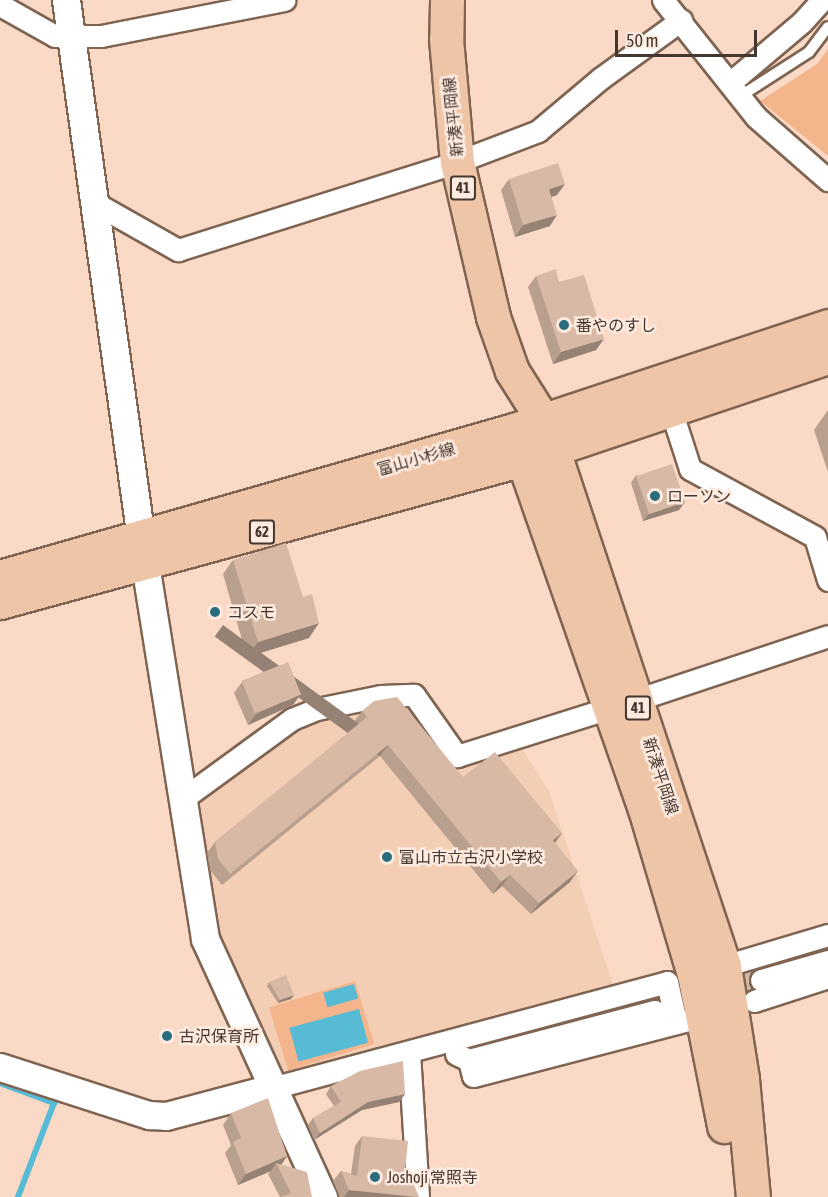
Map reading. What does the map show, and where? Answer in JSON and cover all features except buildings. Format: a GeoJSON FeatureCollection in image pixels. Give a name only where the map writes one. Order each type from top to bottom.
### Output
{"type":"FeatureCollection","features":[{"type":"Feature","properties":{"kind":"main road","name":"新湊平岡線"},"geometry":{"type":"LineString","coordinates":[[447,0],[446,39],[458,162],[493,317],[622,704],[723,966],[742,1079],[753,1197]]}},
{"type":"Feature","properties":{"kind":"main road","name":"富山小杉線"},"geometry":{"type":"LineString","coordinates":[[533,440],[828,326]]}},
{"type":"Feature","properties":{"kind":"main road","name":"富山小杉線"},"geometry":{"type":"LineString","coordinates":[[0,602],[143,551],[533,440],[671,410],[828,357]]}},
{"type":"Feature","properties":{"kind":"main road","name":"富山小杉線"},"geometry":{"type":"LineString","coordinates":[[0,578],[143,551]]}},
{"type":"Feature","properties":{"kind":"main road","name":"新湊平岡線"},"geometry":{"type":"LineString","coordinates":[[622,704],[690,1019],[720,1088],[732,1197]]}},
{"type":"Feature","properties":{"kind":"street"},"geometry":{"type":"LineString","coordinates":[[66,0],[143,551],[205,939],[323,1197]]}},
{"type":"Feature","properties":{"kind":"street"},"geometry":{"type":"LineString","coordinates":[[0,4],[55,36],[100,36],[285,0]]}},
{"type":"Feature","properties":{"kind":"street"},"geometry":{"type":"LineString","coordinates":[[663,0],[756,117],[828,180]]}},
{"type":"Feature","properties":{"kind":"street"},"geometry":{"type":"LineString","coordinates":[[735,89],[822,0]]}},
{"type":"Feature","properties":{"kind":"street"},"geometry":{"type":"LineString","coordinates":[[93,202],[178,250],[458,162],[538,131],[601,78],[681,20]]}},
{"type":"Feature","properties":{"kind":"street"},"geometry":{"type":"LineString","coordinates":[[671,410],[690,469],[815,537],[828,580]]}},
{"type":"Feature","properties":{"kind":"street"},"geometry":{"type":"LineString","coordinates":[[181,800],[292,719],[317,709],[381,696],[414,695],[458,756],[828,636]]}},
{"type":"Feature","properties":{"kind":"street"},"geometry":{"type":"LineString","coordinates":[[723,966],[828,935]]}},
{"type":"Feature","properties":{"kind":"street"},"geometry":{"type":"LineString","coordinates":[[761,980],[828,961]]}},
{"type":"Feature","properties":{"kind":"street"},"geometry":{"type":"LineString","coordinates":[[754,1001],[828,977]]}},
{"type":"Feature","properties":{"kind":"street"},"geometry":{"type":"LineString","coordinates":[[0,1067],[148,1115],[166,1116],[436,1046],[667,982],[690,1019],[473,1076],[469,1060]]}},
{"type":"Feature","properties":{"kind":"street"},"geometry":{"type":"LineString","coordinates":[[436,1046],[469,1060],[655,1011]]}},
{"type":"Feature","properties":{"kind":"street"},"geometry":{"type":"LineString","coordinates":[[409,1053],[418,1197]]}},
{"type":"Feature","properties":{"kind":"lane"},"geometry":{"type":"LineString","coordinates":[[735,89],[809,52],[828,27]]}},
{"type":"Feature","properties":{"kind":"shaded area"},"geometry":{"type":"Polygon","coordinates":[[[828,49],[828,156],[760,101],[817,64],[828,49]]]}},
{"type":"Feature","properties":{"kind":"shaded area","name":"富山市立古沢小学校"},"geometry":{"type":"Polygon","coordinates":[[[408,699],[453,763],[519,744],[549,791],[613,985],[279,1076],[227,965],[212,917],[192,797],[309,714],[408,699]]]}},
{"type":"Feature","properties":{"kind":"shaded area"},"geometry":{"type":"Polygon","coordinates":[[[355,981],[374,1044],[288,1070],[269,1007],[355,981]]]}},
{"type":"Feature","properties":{"kind":"water"},"geometry":{"type":"Polygon","coordinates":[[[354,984],[358,998],[327,1007],[323,993],[354,984]]]}},
{"type":"Feature","properties":{"kind":"water"},"geometry":{"type":"Polygon","coordinates":[[[359,1009],[368,1043],[299,1061],[289,1028],[359,1009]]]}},
{"type":"Feature","properties":{"kind":"waterway"},"geometry":{"type":"LineString","coordinates":[[0,1083],[54,1103],[18,1197]]}},
{"type":"Feature","properties":{"kind":"tunnel"},"geometry":{"type":"LineString","coordinates":[[716,993],[761,980]]}},
{"type":"Feature","properties":{"kind":"place","name":"番やのすし"},"geometry":{"type":"Point","coordinates":[564,325]}},
{"type":"Feature","properties":{"kind":"place","name":"ローソン"},"geometry":{"type":"Point","coordinates":[655,496]}},
{"type":"Feature","properties":{"kind":"place","name":"コスモ"},"geometry":{"type":"Point","coordinates":[215,612]}},
{"type":"Feature","properties":{"kind":"place","name":"富山市立古沢小学校"},"geometry":{"type":"Point","coordinates":[387,857]}},
{"type":"Feature","properties":{"kind":"place","name":"古沢保育所"},"geometry":{"type":"Point","coordinates":[167,1036]}},
{"type":"Feature","properties":{"kind":"place","name":"Joshoji 常照寺"},"geometry":{"type":"Point","coordinates":[375,1177]}}]}
